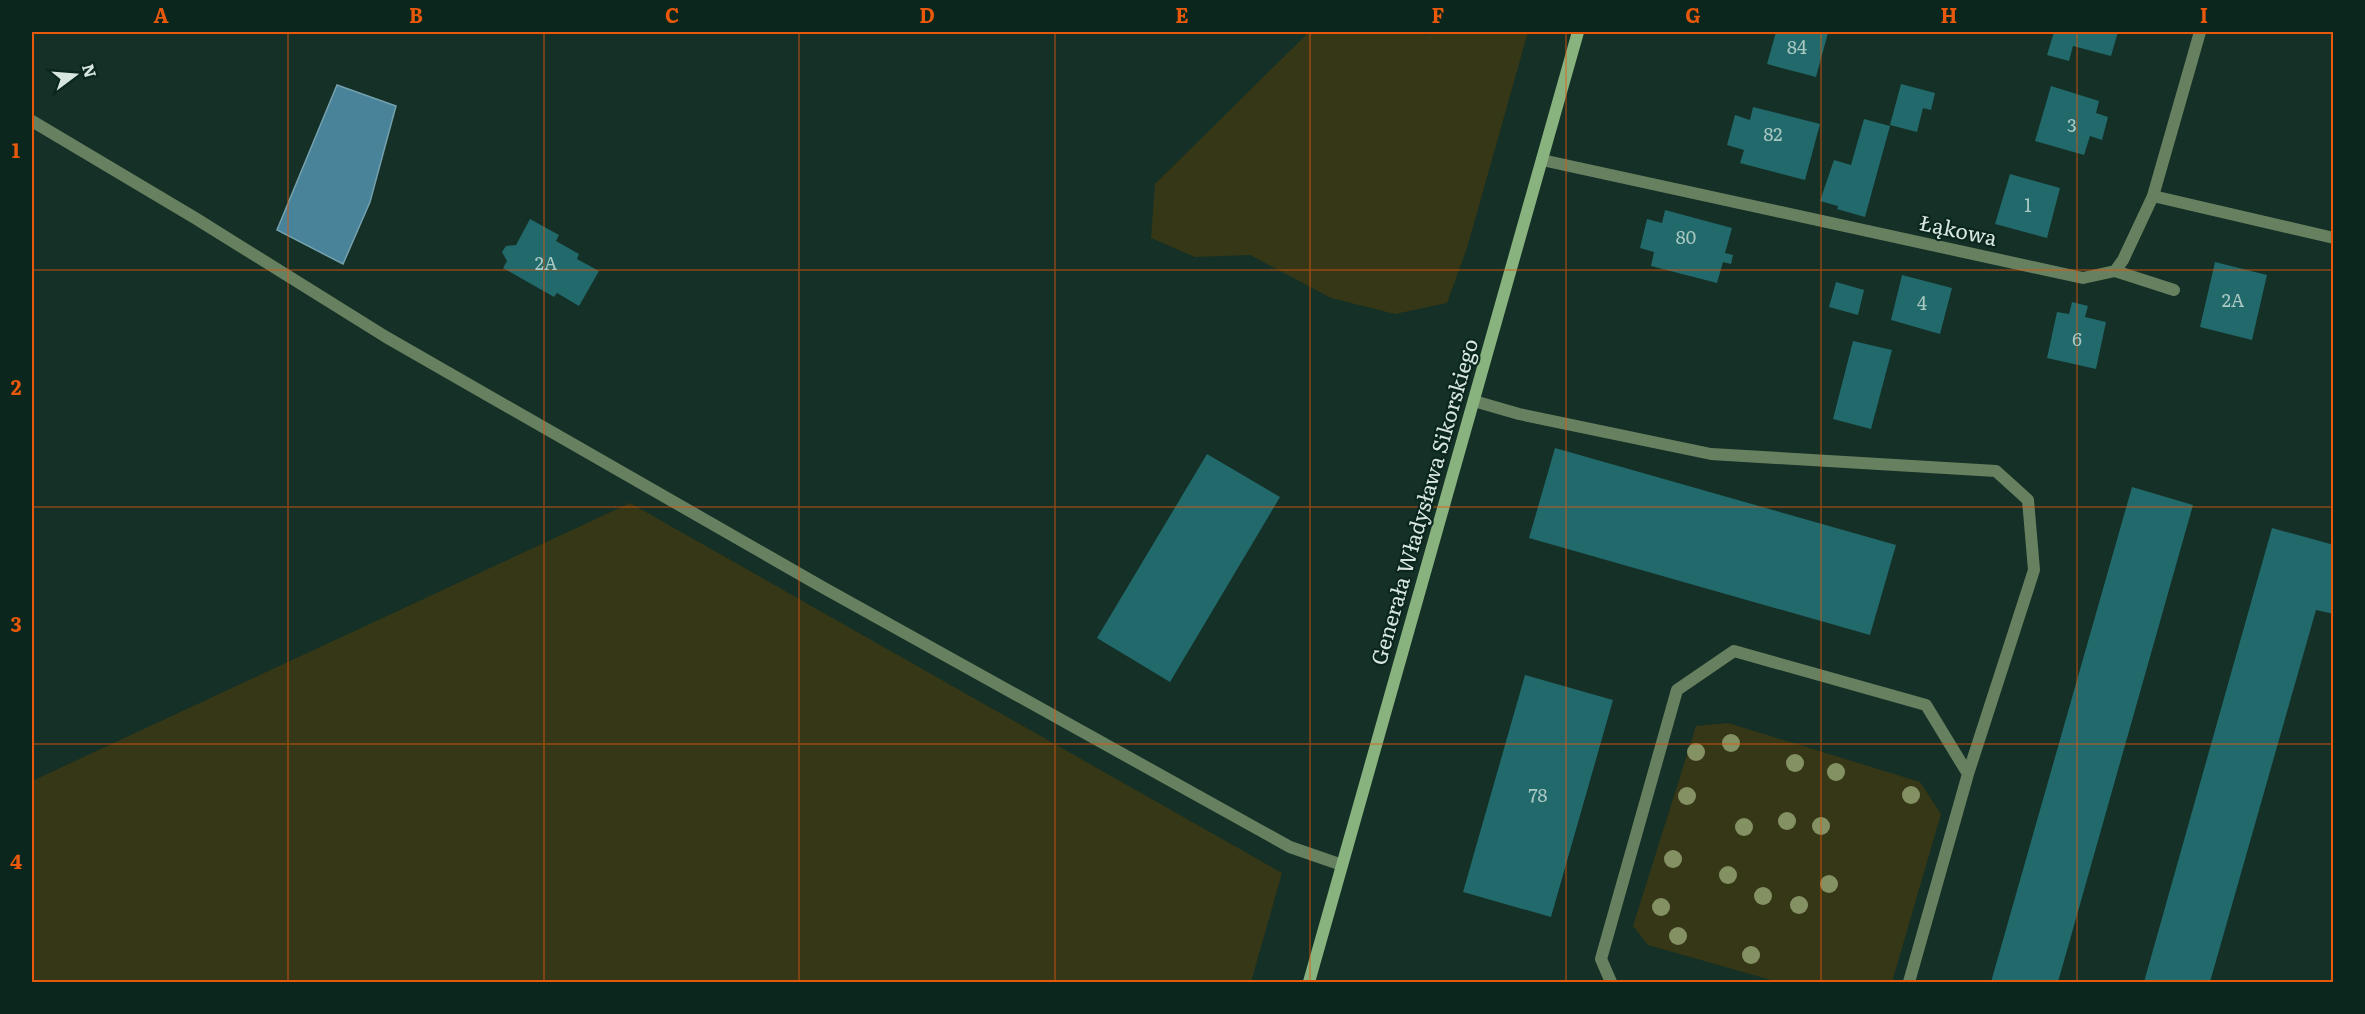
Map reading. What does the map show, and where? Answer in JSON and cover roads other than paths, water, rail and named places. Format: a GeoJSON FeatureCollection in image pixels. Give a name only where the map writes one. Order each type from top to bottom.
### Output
{"type":"FeatureCollection","features":[{"type":"Feature","properties":{"kind":"main road","name":"Generała Władysława Sikorskiego"},"geometry":{"type":"LineString","coordinates":[[1309,982],[1578,32]]}},
{"type":"Feature","properties":{"kind":"street"},"geometry":{"type":"LineString","coordinates":[[2174,290],[2115,272],[2153,196],[2200,32]]}},
{"type":"Feature","properties":{"kind":"street"},"geometry":{"type":"LineString","coordinates":[[32,121],[195,218],[386,337],[824,588],[1290,847],[1341,866]]}},
{"type":"Feature","properties":{"kind":"street","name":"Łąkowa"},"geometry":{"type":"LineString","coordinates":[[1542,160],[2083,278],[2115,272]]}},
{"type":"Feature","properties":{"kind":"street"},"geometry":{"type":"LineString","coordinates":[[2153,196],[2334,238]]}},
{"type":"Feature","properties":{"kind":"street"},"geometry":{"type":"LineString","coordinates":[[1474,401],[1519,414],[1712,454],[1996,471],[2028,500],[2034,570],[1968,774],[1909,982]]}},
{"type":"Feature","properties":{"kind":"street"},"geometry":{"type":"LineString","coordinates":[[1611,982],[1601,959],[1677,690],[1734,651],[1926,705],[1968,774]]}},
{"type":"Feature","properties":{"kind":"water"},"geometry":{"type":"Polygon","coordinates":[[[337,85],[396,106],[370,202],[343,264],[277,230],[337,85]]]}}]}
